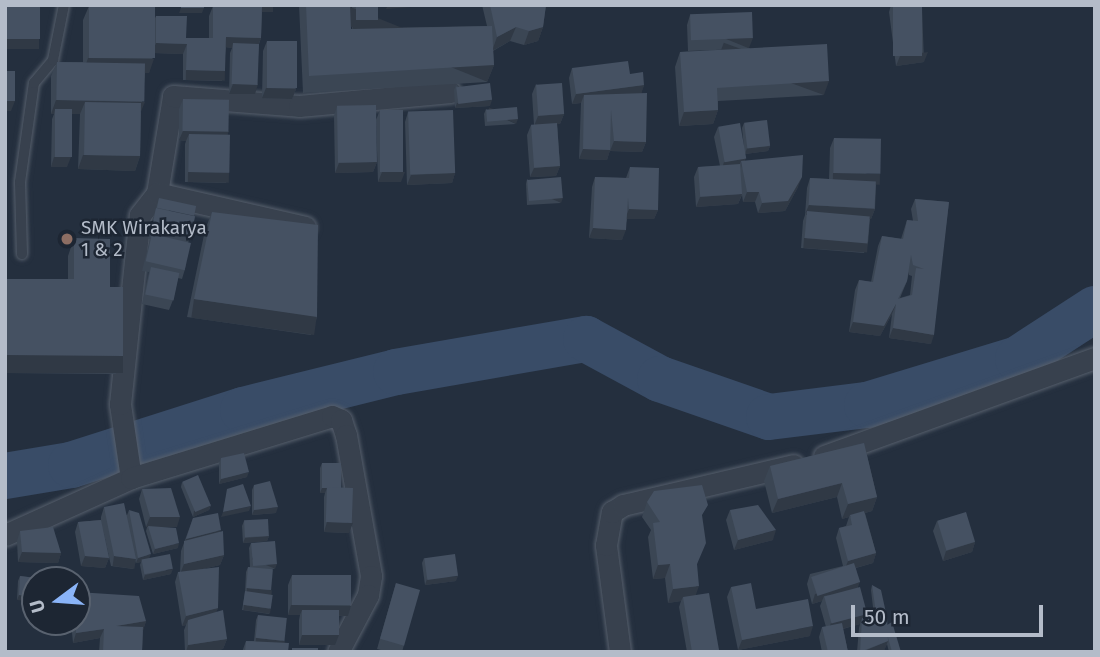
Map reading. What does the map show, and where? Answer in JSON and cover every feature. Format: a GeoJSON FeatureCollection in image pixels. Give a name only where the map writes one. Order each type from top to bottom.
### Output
{"type":"FeatureCollection","features":[{"type":"Feature","properties":{"kind":"street"},"geometry":{"type":"LineString","coordinates":[[132,476],[120,404],[140,215],[156,193],[173,96],[299,106],[450,92]]}},
{"type":"Feature","properties":{"kind":"street"},"geometry":{"type":"LineString","coordinates":[[156,193],[311,229]]}},
{"type":"Feature","properties":{"kind":"street"},"geometry":{"type":"LineString","coordinates":[[621,652],[606,545],[608,518],[616,508],[825,456],[1095,358]]}},
{"type":"Feature","properties":{"kind":"street"},"geometry":{"type":"LineString","coordinates":[[5,535],[132,476],[318,418],[332,416],[341,420],[371,576],[368,595],[338,652]]}},
{"type":"Feature","properties":{"kind":"lane"},"geometry":{"type":"LineString","coordinates":[[22,254],[20,182],[34,83],[53,60],[64,5]]}},
{"type":"Feature","properties":{"kind":"building"},"geometry":{"type":"Polygon","coordinates":[[[5,5],[40,5],[40,39],[5,39],[5,5]]]}},
{"type":"Feature","properties":{"kind":"building"},"geometry":{"type":"Polygon","coordinates":[[[181,5],[204,5],[204,8],[181,8],[181,5]]]}},
{"type":"Feature","properties":{"kind":"building"},"geometry":{"type":"Polygon","coordinates":[[[306,5],[350,5],[351,29],[492,26],[494,65],[309,76],[306,5]]]}},
{"type":"Feature","properties":{"kind":"building"},"geometry":{"type":"Polygon","coordinates":[[[356,5],[378,5],[378,20],[356,20],[356,5]]]}},
{"type":"Feature","properties":{"kind":"building"},"geometry":{"type":"Polygon","coordinates":[[[490,5],[546,5],[543,27],[529,31],[516,27],[497,37],[490,5]]]}},
{"type":"Feature","properties":{"kind":"building"},"geometry":{"type":"Polygon","coordinates":[[[893,5],[922,5],[922,56],[893,56],[893,5]]]}},
{"type":"Feature","properties":{"kind":"building"},"geometry":{"type":"Polygon","coordinates":[[[89,6],[155,6],[155,58],[89,58],[89,6]]]}},
{"type":"Feature","properties":{"kind":"building"},"geometry":{"type":"Polygon","coordinates":[[[213,6],[262,7],[261,38],[226,37],[225,71],[186,70],[187,44],[156,43],[156,16],[187,16],[186,38],[213,38],[213,6]]]}},
{"type":"Feature","properties":{"kind":"building"},"geometry":{"type":"Polygon","coordinates":[[[752,12],[753,38],[691,40],[690,14],[752,12]]]}},
{"type":"Feature","properties":{"kind":"building"},"geometry":{"type":"Polygon","coordinates":[[[267,41],[297,41],[297,88],[267,88],[267,41]]]}},
{"type":"Feature","properties":{"kind":"building"},"geometry":{"type":"Polygon","coordinates":[[[233,43],[259,44],[258,85],[232,84],[233,43]]]}},
{"type":"Feature","properties":{"kind":"building"},"geometry":{"type":"Polygon","coordinates":[[[827,44],[829,81],[717,88],[718,110],[684,112],[680,52],[827,44]]]}},
{"type":"Feature","properties":{"kind":"building"},"geometry":{"type":"Polygon","coordinates":[[[628,61],[630,74],[643,72],[644,85],[576,94],[572,68],[628,61]]]}},
{"type":"Feature","properties":{"kind":"building"},"geometry":{"type":"Polygon","coordinates":[[[57,62],[145,64],[144,102],[56,100],[57,62]]]}},
{"type":"Feature","properties":{"kind":"building"},"geometry":{"type":"Polygon","coordinates":[[[5,71],[15,71],[15,101],[5,101],[5,71]]]}},
{"type":"Feature","properties":{"kind":"building"},"geometry":{"type":"Polygon","coordinates":[[[490,83],[492,100],[458,104],[456,87],[490,83]]]}},
{"type":"Feature","properties":{"kind":"building"},"geometry":{"type":"Polygon","coordinates":[[[562,83],[564,114],[538,116],[536,85],[562,83]]]}},
{"type":"Feature","properties":{"kind":"building"},"geometry":{"type":"Polygon","coordinates":[[[647,93],[646,142],[614,141],[611,110],[610,150],[583,149],[584,95],[647,93]]]}},
{"type":"Feature","properties":{"kind":"building"},"geometry":{"type":"Polygon","coordinates":[[[183,99],[229,100],[228,132],[182,131],[183,99]]]}},
{"type":"Feature","properties":{"kind":"building"},"geometry":{"type":"Polygon","coordinates":[[[85,102],[141,103],[140,156],[84,155],[85,102]]]}},
{"type":"Feature","properties":{"kind":"building"},"geometry":{"type":"Polygon","coordinates":[[[376,105],[377,162],[338,163],[337,106],[376,105]]]}},
{"type":"Feature","properties":{"kind":"building"},"geometry":{"type":"Polygon","coordinates":[[[517,107],[518,119],[487,122],[486,110],[517,107]]]}},
{"type":"Feature","properties":{"kind":"building"},"geometry":{"type":"Polygon","coordinates":[[[55,109],[72,109],[72,157],[55,157],[55,109]]]}},
{"type":"Feature","properties":{"kind":"building"},"geometry":{"type":"Polygon","coordinates":[[[380,110],[403,110],[403,172],[380,172],[380,110]]]}},
{"type":"Feature","properties":{"kind":"building"},"geometry":{"type":"Polygon","coordinates":[[[453,110],[455,173],[410,175],[408,112],[453,110]]]}},
{"type":"Feature","properties":{"kind":"building"},"geometry":{"type":"Polygon","coordinates":[[[767,120],[770,146],[747,149],[744,123],[767,120]]]}},
{"type":"Feature","properties":{"kind":"building"},"geometry":{"type":"Polygon","coordinates":[[[557,123],[560,166],[534,168],[531,125],[557,123]]]}},
{"type":"Feature","properties":{"kind":"building"},"geometry":{"type":"Polygon","coordinates":[[[740,123],[746,158],[725,162],[718,127],[740,123]]]}},
{"type":"Feature","properties":{"kind":"building"},"geometry":{"type":"Polygon","coordinates":[[[189,134],[230,135],[229,173],[188,172],[189,134]]]}},
{"type":"Feature","properties":{"kind":"building"},"geometry":{"type":"Polygon","coordinates":[[[834,138],[881,139],[880,174],[833,173],[834,138]]]}},
{"type":"Feature","properties":{"kind":"building"},"geometry":{"type":"Polygon","coordinates":[[[803,155],[802,177],[788,201],[762,203],[759,192],[747,192],[741,161],[803,155]]]}},
{"type":"Feature","properties":{"kind":"building"},"geometry":{"type":"Polygon","coordinates":[[[740,164],[742,194],[700,197],[698,167],[740,164]]]}},
{"type":"Feature","properties":{"kind":"building"},"geometry":{"type":"Polygon","coordinates":[[[630,167],[659,168],[658,210],[629,209],[628,198],[626,230],[593,228],[595,177],[629,178],[630,167]]]}},
{"type":"Feature","properties":{"kind":"building"},"geometry":{"type":"Polygon","coordinates":[[[561,177],[563,198],[529,201],[527,180],[561,177]]]}},
{"type":"Feature","properties":{"kind":"building"},"geometry":{"type":"Polygon","coordinates":[[[810,178],[876,181],[874,208],[809,205],[810,178]]]}},
{"type":"Feature","properties":{"kind":"building"},"geometry":{"type":"Polygon","coordinates":[[[159,198],[196,206],[194,216],[157,208],[159,198]]]}},
{"type":"Feature","properties":{"kind":"building"},"geometry":{"type":"Polygon","coordinates":[[[915,199],[949,202],[934,335],[893,328],[896,304],[884,326],[853,322],[859,280],[873,282],[882,236],[903,239],[907,220],[918,221],[915,199]],[[911,255],[907,281],[898,299],[912,295],[916,268],[924,269],[913,265],[911,255]]]}},
{"type":"Feature","properties":{"kind":"building"},"geometry":{"type":"Polygon","coordinates":[[[156,208],[195,216],[191,237],[152,229],[156,208]]]}},
{"type":"Feature","properties":{"kind":"building"},"geometry":{"type":"Polygon","coordinates":[[[807,211],[870,216],[867,243],[805,238],[807,211]]]}},
{"type":"Feature","properties":{"kind":"building"},"geometry":{"type":"Polygon","coordinates":[[[212,212],[318,225],[317,317],[194,299],[212,212]]]}},
{"type":"Feature","properties":{"kind":"building"},"geometry":{"type":"Polygon","coordinates":[[[152,234],[191,243],[185,270],[146,261],[152,234]]]}},
{"type":"Feature","properties":{"kind":"building"},"geometry":{"type":"Polygon","coordinates":[[[74,238],[110,239],[110,287],[123,287],[123,356],[5,355],[5,279],[74,279],[74,238]]]}},
{"type":"Feature","properties":{"kind":"building"},"geometry":{"type":"Polygon","coordinates":[[[151,267],[179,273],[174,300],[145,294],[151,267]]]}},
{"type":"Feature","properties":{"kind":"building"},"geometry":{"type":"Polygon","coordinates":[[[864,443],[877,497],[848,504],[842,483],[778,499],[770,466],[864,443]]]}},
{"type":"Feature","properties":{"kind":"building"},"geometry":{"type":"Polygon","coordinates":[[[244,453],[249,472],[221,479],[221,458],[244,453]]]}},
{"type":"Feature","properties":{"kind":"building"},"geometry":{"type":"Polygon","coordinates":[[[322,463],[341,463],[341,488],[322,488],[322,463]]]}},
{"type":"Feature","properties":{"kind":"building"},"geometry":{"type":"Polygon","coordinates":[[[198,475],[211,505],[195,512],[182,482],[198,475]]]}},
{"type":"Feature","properties":{"kind":"building"},"geometry":{"type":"Polygon","coordinates":[[[270,481],[278,507],[254,510],[254,485],[270,481]]]}},
{"type":"Feature","properties":{"kind":"building"},"geometry":{"type":"Polygon","coordinates":[[[243,484],[251,506],[223,512],[227,489],[243,484]]]}},
{"type":"Feature","properties":{"kind":"building"},"geometry":{"type":"Polygon","coordinates":[[[702,485],[708,505],[702,515],[706,543],[697,564],[699,586],[673,589],[670,564],[658,565],[653,523],[660,522],[647,502],[654,491],[702,485]]]}},
{"type":"Feature","properties":{"kind":"building"},"geometry":{"type":"Polygon","coordinates":[[[327,487],[353,488],[352,523],[326,522],[327,487]]]}},
{"type":"Feature","properties":{"kind":"building"},"geometry":{"type":"Polygon","coordinates":[[[171,488],[180,517],[150,517],[142,489],[171,488]]]}},
{"type":"Feature","properties":{"kind":"building"},"geometry":{"type":"Polygon","coordinates":[[[124,503],[136,559],[114,556],[104,507],[124,503]]]}},
{"type":"Feature","properties":{"kind":"building"},"geometry":{"type":"Polygon","coordinates":[[[758,505],[776,530],[738,540],[730,510],[758,505]]]}},
{"type":"Feature","properties":{"kind":"building"},"geometry":{"type":"Polygon","coordinates":[[[129,510],[139,513],[151,554],[138,558],[129,510]]]}},
{"type":"Feature","properties":{"kind":"building"},"geometry":{"type":"Polygon","coordinates":[[[864,511],[876,553],[848,561],[839,528],[852,525],[850,515],[864,511]]]}},
{"type":"Feature","properties":{"kind":"building"},"geometry":{"type":"Polygon","coordinates":[[[966,512],[975,542],[946,550],[937,521],[966,512]]]}},
{"type":"Feature","properties":{"kind":"building"},"geometry":{"type":"Polygon","coordinates":[[[218,513],[221,530],[186,539],[193,518],[218,513]]]}},
{"type":"Feature","properties":{"kind":"building"},"geometry":{"type":"Polygon","coordinates":[[[268,519],[269,536],[245,537],[244,520],[268,519]]]}},
{"type":"Feature","properties":{"kind":"building"},"geometry":{"type":"Polygon","coordinates":[[[101,520],[109,558],[85,556],[78,522],[101,520]]]}},
{"type":"Feature","properties":{"kind":"building"},"geometry":{"type":"Polygon","coordinates":[[[148,526],[176,528],[179,543],[155,549],[148,526]]]}},
{"type":"Feature","properties":{"kind":"building"},"geometry":{"type":"Polygon","coordinates":[[[53,527],[61,553],[22,552],[20,531],[53,527]]]}},
{"type":"Feature","properties":{"kind":"building"},"geometry":{"type":"Polygon","coordinates":[[[223,531],[224,555],[184,564],[184,541],[223,531]]]}},
{"type":"Feature","properties":{"kind":"building"},"geometry":{"type":"Polygon","coordinates":[[[275,541],[277,564],[253,566],[251,543],[275,541]]]}},
{"type":"Feature","properties":{"kind":"building"},"geometry":{"type":"Polygon","coordinates":[[[170,554],[173,569],[144,574],[142,560],[170,554]]]}},
{"type":"Feature","properties":{"kind":"building"},"geometry":{"type":"Polygon","coordinates":[[[455,554],[458,576],[427,580],[424,558],[455,554]]]}},
{"type":"Feature","properties":{"kind":"building"},"geometry":{"type":"Polygon","coordinates":[[[854,563],[860,582],[817,596],[811,577],[854,563]]]}},
{"type":"Feature","properties":{"kind":"building"},"geometry":{"type":"Polygon","coordinates":[[[219,567],[218,608],[186,616],[178,572],[219,567]]]}},
{"type":"Feature","properties":{"kind":"building"},"geometry":{"type":"Polygon","coordinates":[[[248,567],[273,569],[271,590],[246,588],[248,567]]]}},
{"type":"Feature","properties":{"kind":"building"},"geometry":{"type":"Polygon","coordinates":[[[292,575],[351,575],[351,605],[292,605],[292,575]]]}},
{"type":"Feature","properties":{"kind":"building"},"geometry":{"type":"Polygon","coordinates":[[[396,583],[420,590],[404,646],[380,639],[396,583]]]}},
{"type":"Feature","properties":{"kind":"building"},"geometry":{"type":"Polygon","coordinates":[[[751,583],[756,609],[808,599],[813,626],[742,640],[731,587],[751,583]]]}},
{"type":"Feature","properties":{"kind":"building"},"geometry":{"type":"Polygon","coordinates":[[[872,585],[881,590],[886,613],[876,613],[872,585]]]}},
{"type":"Feature","properties":{"kind":"building"},"geometry":{"type":"Polygon","coordinates":[[[860,587],[867,614],[832,624],[824,597],[860,587]]]}},
{"type":"Feature","properties":{"kind":"building"},"geometry":{"type":"Polygon","coordinates":[[[245,591],[273,595],[271,609],[243,605],[245,591]]]}},
{"type":"Feature","properties":{"kind":"building"},"geometry":{"type":"Polygon","coordinates":[[[91,593],[139,596],[146,621],[116,626],[143,627],[142,652],[103,652],[104,629],[91,631],[91,593]]]}},
{"type":"Feature","properties":{"kind":"building"},"geometry":{"type":"Polygon","coordinates":[[[709,593],[719,650],[692,652],[683,597],[709,593]]]}},
{"type":"Feature","properties":{"kind":"building"},"geometry":{"type":"Polygon","coordinates":[[[223,610],[227,639],[188,645],[188,620],[223,610]]]}},
{"type":"Feature","properties":{"kind":"building"},"geometry":{"type":"Polygon","coordinates":[[[302,610],[339,610],[339,635],[302,635],[302,610]]]}},
{"type":"Feature","properties":{"kind":"building"},"geometry":{"type":"Polygon","coordinates":[[[887,614],[888,641],[860,652],[862,618],[887,614]]]}},
{"type":"Feature","properties":{"kind":"building"},"geometry":{"type":"Polygon","coordinates":[[[258,615],[287,618],[284,641],[256,638],[258,615]]]}},
{"type":"Feature","properties":{"kind":"building"},"geometry":{"type":"Polygon","coordinates":[[[892,622],[901,652],[892,652],[887,625],[892,622]]]}},
{"type":"Feature","properties":{"kind":"building"},"geometry":{"type":"Polygon","coordinates":[[[842,623],[848,652],[828,652],[822,627],[842,623]]]}},
{"type":"Feature","properties":{"kind":"building"},"geometry":{"type":"Polygon","coordinates":[[[246,641],[289,643],[288,652],[245,652],[246,641]]]}},
{"type":"Feature","properties":{"kind":"building"},"geometry":{"type":"Polygon","coordinates":[[[292,648],[318,648],[318,652],[292,652],[292,648]]]}},
{"type":"Feature","properties":{"kind":"waterway"},"geometry":{"type":"LineString","coordinates":[[5,476],[71,465],[243,410],[396,372],[586,339],[660,379],[769,417],[867,405],[1018,359],[1095,309]]}},
{"type":"Feature","properties":{"kind":"place","name":"SMK Wirakarya 1 & 2"},"geometry":{"type":"Point","coordinates":[67,239]}}]}
